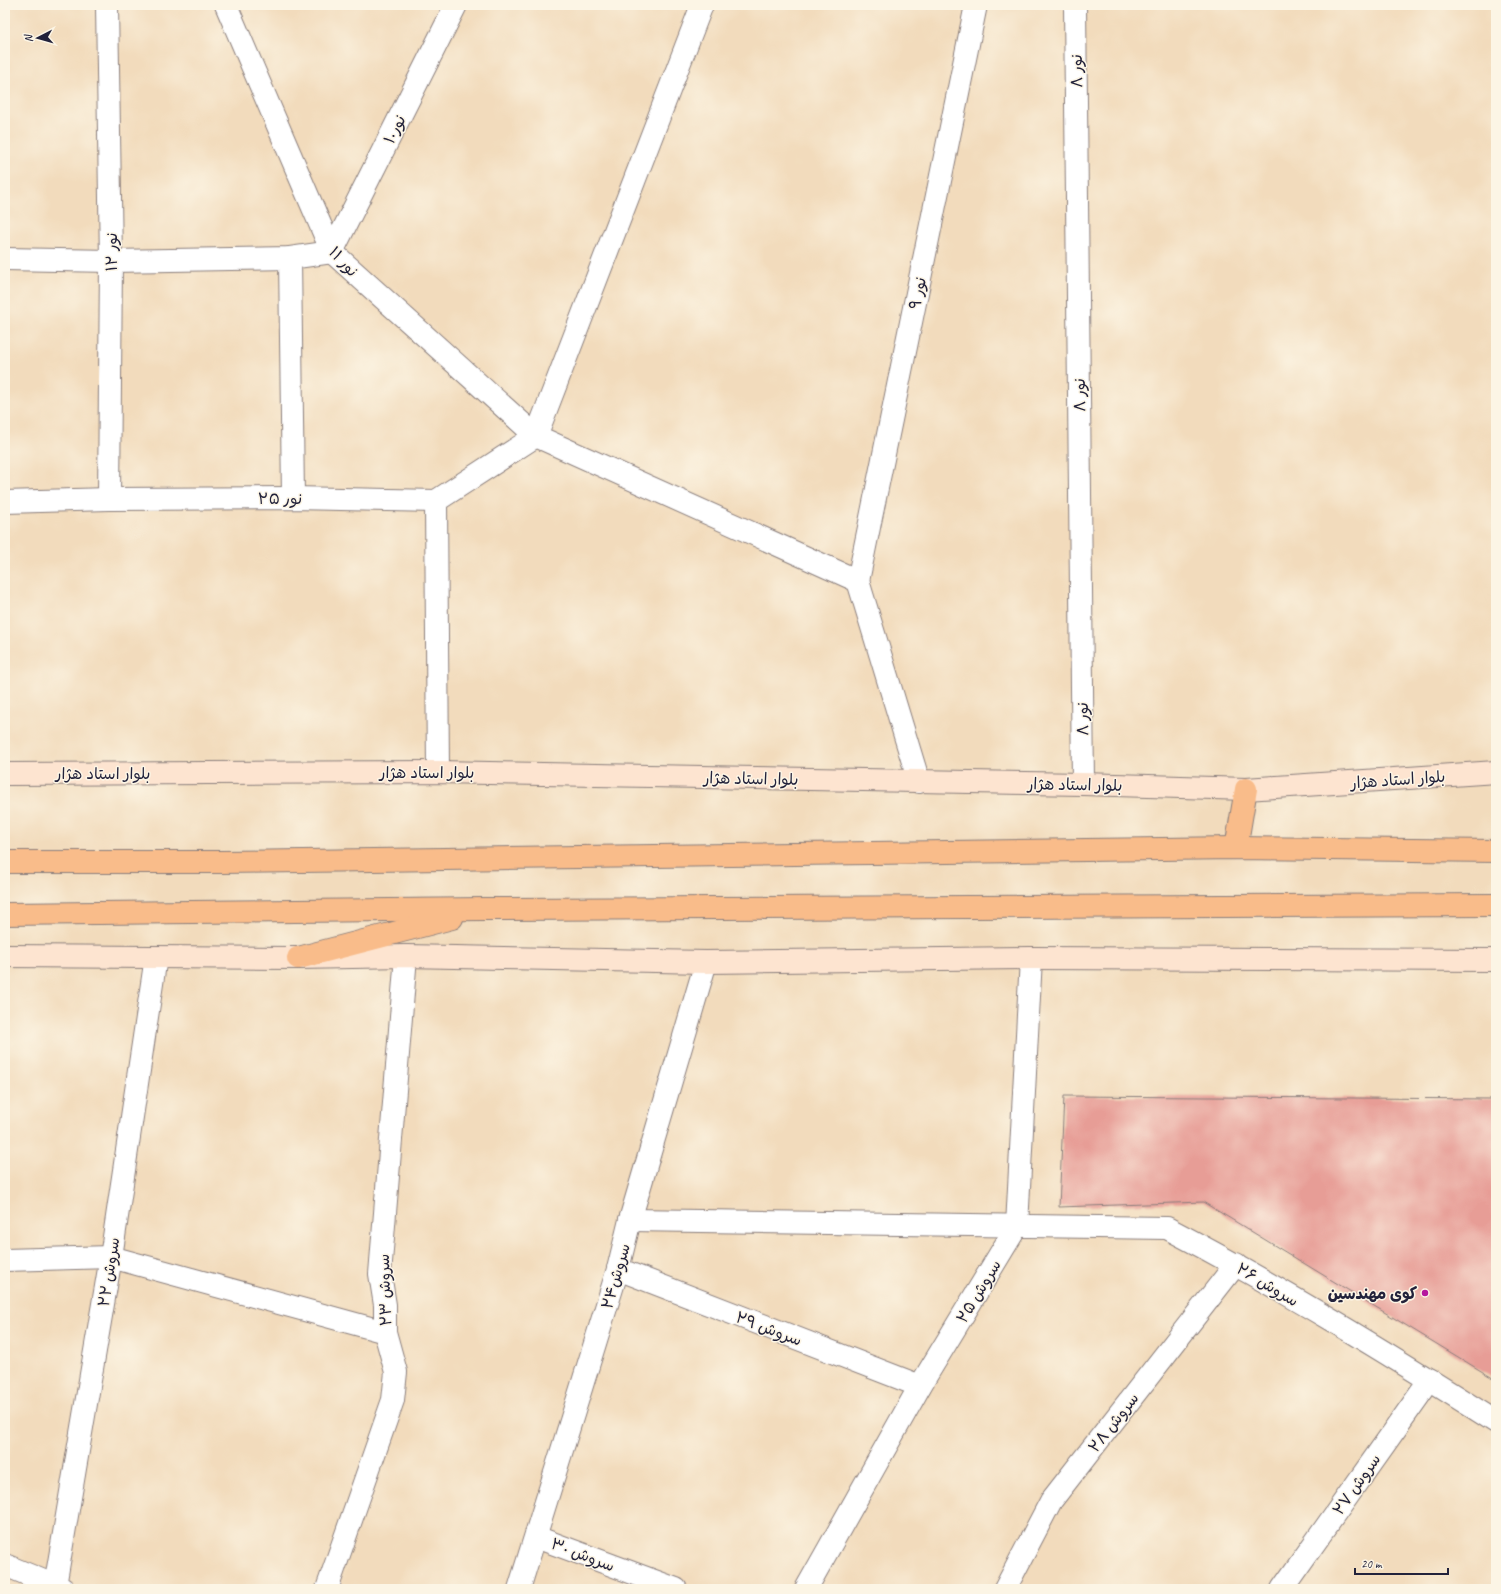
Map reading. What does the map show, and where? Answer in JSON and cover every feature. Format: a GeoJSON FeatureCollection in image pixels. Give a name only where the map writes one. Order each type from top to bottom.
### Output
{"type":"FeatureCollection","features":[{"type":"Feature","properties":{"kind":"main road","name":"بلوار استاد هژار"},"geometry":{"type":"LineString","coordinates":[[5,774],[438,772],[1083,784],[1246,789],[1496,772]]}},
{"type":"Feature","properties":{"kind":"main road"},"geometry":{"type":"LineString","coordinates":[[1236,848],[1246,789]]}},
{"type":"Feature","properties":{"kind":"main road"},"geometry":{"type":"LineString","coordinates":[[5,862],[222,862],[1236,848],[1496,851]]}},
{"type":"Feature","properties":{"kind":"main road"},"geometry":{"type":"LineString","coordinates":[[5,914],[1496,905]]}},
{"type":"Feature","properties":{"kind":"main road"},"geometry":{"type":"LineString","coordinates":[[298,958],[484,910]]}},
{"type":"Feature","properties":{"kind":"main road"},"geometry":{"type":"LineString","coordinates":[[5,956],[298,958],[406,956],[706,962],[1031,958],[1496,960]]}},
{"type":"Feature","properties":{"kind":"street","name":"نور ۱۲"},"geometry":{"type":"LineString","coordinates":[[107,5],[111,260],[108,499]]}},
{"type":"Feature","properties":{"kind":"street","name":"نور ۱۱"},"geometry":{"type":"LineString","coordinates":[[226,5],[332,252],[536,436],[858,581]]}},
{"type":"Feature","properties":{"kind":"street","name":"نور۱۰"},"geometry":{"type":"LineString","coordinates":[[332,252],[456,5]]}},
{"type":"Feature","properties":{"kind":"street"},"geometry":{"type":"LineString","coordinates":[[438,772],[436,501],[536,436],[702,5]]}},
{"type":"Feature","properties":{"kind":"street","name":"نور ۹"},"geometry":{"type":"LineString","coordinates":[[858,581],[976,5]]}},
{"type":"Feature","properties":{"kind":"street","name":"نور ۸"},"geometry":{"type":"LineString","coordinates":[[1075,5],[1083,784]]}},
{"type":"Feature","properties":{"kind":"street"},"geometry":{"type":"LineString","coordinates":[[5,258],[111,260],[290,258],[332,252]]}},
{"type":"Feature","properties":{"kind":"street"},"geometry":{"type":"LineString","coordinates":[[290,258],[293,498]]}},
{"type":"Feature","properties":{"kind":"street","name":"نور ۲۵"},"geometry":{"type":"LineString","coordinates":[[5,502],[108,499],[293,498],[436,501]]}},
{"type":"Feature","properties":{"kind":"street"},"geometry":{"type":"LineString","coordinates":[[858,581],[919,782]]}},
{"type":"Feature","properties":{"kind":"street","name":"سروش ۲۳"},"geometry":{"type":"LineString","coordinates":[[327,1589],[393,1400],[396,1372],[385,1332],[385,1305],[380,1274],[406,956]]}},
{"type":"Feature","properties":{"kind":"street","name":"سروش ۲۲"},"geometry":{"type":"LineString","coordinates":[[59,1587],[156,957]]}},
{"type":"Feature","properties":{"kind":"street","name":"سروش ۲۵"},"geometry":{"type":"LineString","coordinates":[[806,1589],[920,1386],[1017,1226],[1031,958]]}},
{"type":"Feature","properties":{"kind":"street","name":"سروش۲۴"},"geometry":{"type":"LineString","coordinates":[[519,1589],[618,1269],[630,1220],[706,962]]}},
{"type":"Feature","properties":{"kind":"street","name":"سروش ۲۶"},"geometry":{"type":"LineString","coordinates":[[630,1220],[1167,1228],[1236,1264],[1430,1380],[1496,1422]]}},
{"type":"Feature","properties":{"kind":"street"},"geometry":{"type":"LineString","coordinates":[[5,1260],[111,1257],[385,1332]]}},
{"type":"Feature","properties":{"kind":"street","name":"سروش ۲۸"},"geometry":{"type":"LineString","coordinates":[[1005,1589],[1051,1501],[1236,1264]]}},
{"type":"Feature","properties":{"kind":"street","name":"سروش ۲۹"},"geometry":{"type":"LineString","coordinates":[[618,1269],[920,1386]]}},
{"type":"Feature","properties":{"kind":"street","name":"سروش ۲۷"},"geometry":{"type":"LineString","coordinates":[[1282,1589],[1430,1380]]}},
{"type":"Feature","properties":{"kind":"street","name":"سروش ۳۰"},"geometry":{"type":"LineString","coordinates":[[536,1537],[676,1589]]}},
{"type":"Feature","properties":{"kind":"street"},"geometry":{"type":"LineString","coordinates":[[5,1566],[59,1587]]}},
{"type":"Feature","properties":{"kind":"building","name":"کوی مهندسین"},"geometry":{"type":"Polygon","coordinates":[[[1064,1096],[1496,1099],[1496,1380],[1203,1202],[1059,1207],[1064,1096]]]}},
{"type":"Feature","properties":{"kind":"place","name":"کوی مهندسین"},"geometry":{"type":"Point","coordinates":[1425,1293]}}]}
